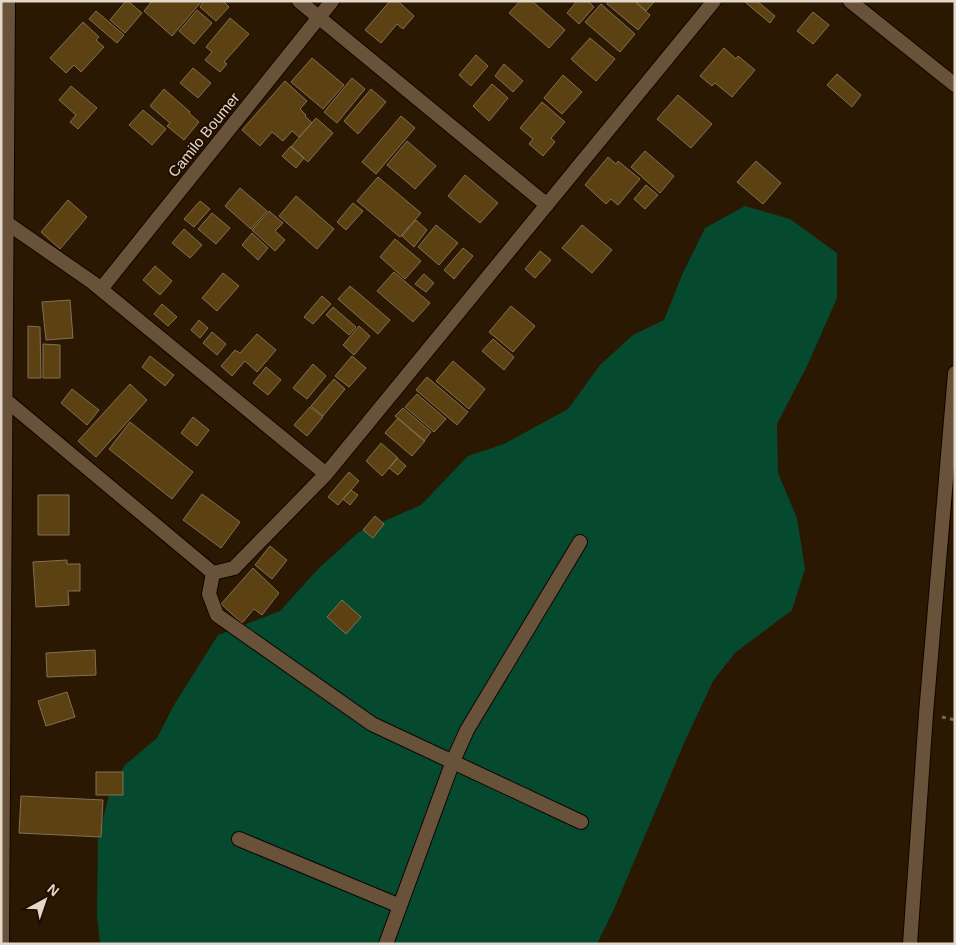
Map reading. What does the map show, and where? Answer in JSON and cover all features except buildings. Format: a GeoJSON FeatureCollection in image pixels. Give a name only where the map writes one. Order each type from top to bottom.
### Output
{"type":"FeatureCollection","features":[{"type":"Feature","properties":{"kind":"street"},"geometry":{"type":"LineString","coordinates":[[2,944],[4,220],[8,1]]}},
{"type":"Feature","properties":{"kind":"street"},"geometry":{"type":"LineString","coordinates":[[299,1],[547,205]]}},
{"type":"Feature","properties":{"kind":"street","name":"Camilo Boumer"},"geometry":{"type":"LineString","coordinates":[[101,289],[332,1]]}},
{"type":"Feature","properties":{"kind":"street"},"geometry":{"type":"LineString","coordinates":[[213,573],[234,568],[326,474],[714,1]]}},
{"type":"Feature","properties":{"kind":"street"},"geometry":{"type":"LineString","coordinates":[[850,1],[955,85]]}},
{"type":"Feature","properties":{"kind":"street"},"geometry":{"type":"LineString","coordinates":[[4,220],[101,289],[326,474]]}},
{"type":"Feature","properties":{"kind":"street"},"geometry":{"type":"LineString","coordinates":[[910,944],[927,704],[955,373]]}},
{"type":"Feature","properties":{"kind":"street"},"geometry":{"type":"LineString","coordinates":[[3,398],[213,573]]}},
{"type":"Feature","properties":{"kind":"street"},"geometry":{"type":"LineString","coordinates":[[386,944],[452,761],[467,730],[580,542]]}},
{"type":"Feature","properties":{"kind":"street"},"geometry":{"type":"LineString","coordinates":[[213,573],[209,594],[218,615],[372,724],[581,822]]}},
{"type":"Feature","properties":{"kind":"street"},"geometry":{"type":"LineString","coordinates":[[239,839],[400,906]]}},
{"type":"Feature","properties":{"kind":"green space"},"geometry":{"type":"Polygon","coordinates":[[[745,206],[790,219],[837,253],[837,298],[808,364],[777,424],[778,473],[797,518],[805,569],[792,610],[735,653],[713,681],[597,944],[100,944],[97,915],[98,839],[111,787],[125,765],[157,738],[174,705],[218,635],[280,611],[318,569],[359,532],[421,505],[468,456],[504,444],[568,409],[600,365],[633,335],[664,320],[682,275],[705,228],[745,206]]]}}]}
